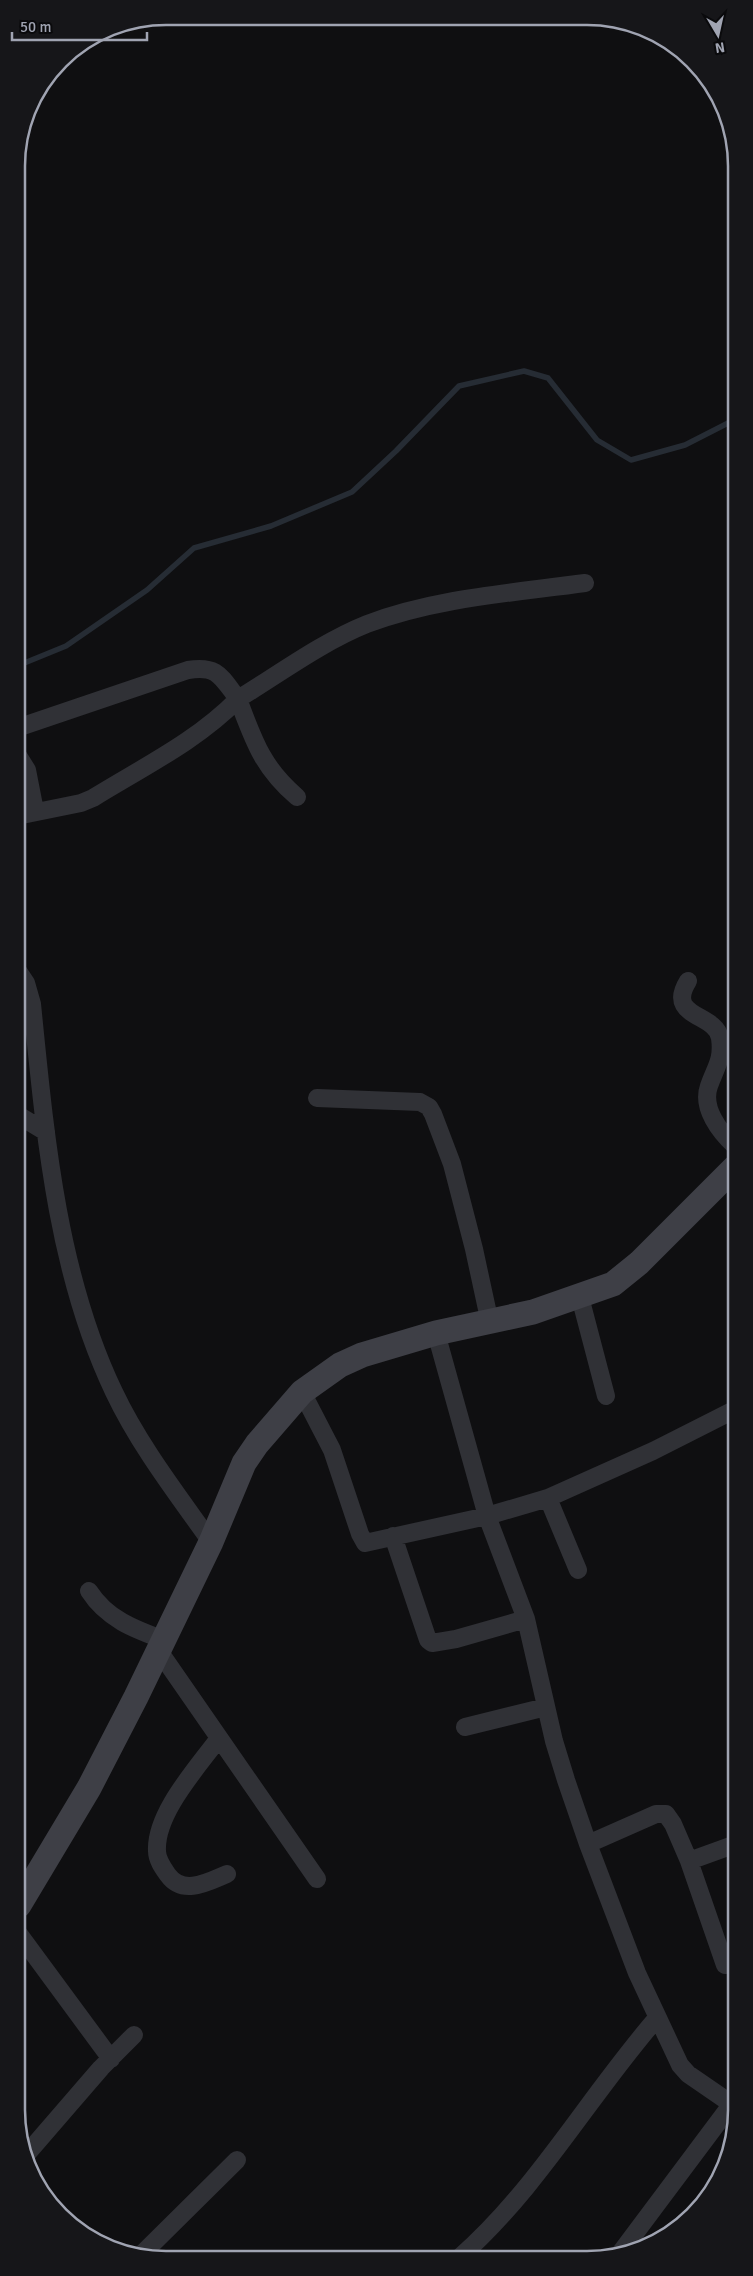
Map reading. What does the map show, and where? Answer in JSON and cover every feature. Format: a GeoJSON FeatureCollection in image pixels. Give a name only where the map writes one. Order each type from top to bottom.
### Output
{"type":"FeatureCollection","features":[{"type":"Feature","properties":{"kind":"street"},"geometry":{"type":"LineString","coordinates":[[25,814],[81,803],[93,798],[215,721],[238,699],[316,651],[366,625],[409,611],[453,601],[585,583]]}},
{"type":"Feature","properties":{"kind":"street"},"geometry":{"type":"LineString","coordinates":[[25,725],[188,670],[203,668],[214,670],[238,699],[256,746],[264,760],[279,782],[298,797]]}},
{"type":"Feature","properties":{"kind":"street"},"geometry":{"type":"LineString","coordinates":[[25,767],[35,812]]}},
{"type":"Feature","properties":{"kind":"street"},"geometry":{"type":"LineString","coordinates":[[688,980],[682,999],[685,1008],[719,1033],[721,1060],[708,1088],[708,1102],[719,1130],[728,1139]]}},
{"type":"Feature","properties":{"kind":"street"},"geometry":{"type":"LineString","coordinates":[[25,982],[32,1004],[46,1132],[58,1213],[72,1275],[90,1332],[113,1392],[131,1425],[211,1542]]}},
{"type":"Feature","properties":{"kind":"street"},"geometry":{"type":"LineString","coordinates":[[317,1098],[420,1102],[429,1107],[441,1133],[458,1184],[490,1323]]}},
{"type":"Feature","properties":{"kind":"street"},"geometry":{"type":"LineString","coordinates":[[25,1119],[46,1132]]}},
{"type":"Feature","properties":{"kind":"street"},"geometry":{"type":"LineString","coordinates":[[25,1895],[89,1788],[162,1646],[211,1542],[244,1463],[257,1444],[302,1392],[340,1365],[362,1355],[436,1333],[490,1323],[580,1297],[613,1284],[623,1277],[728,1174]]}},
{"type":"Feature","properties":{"kind":"street"},"geometry":{"type":"LineString","coordinates":[[580,1297],[606,1396]]}},
{"type":"Feature","properties":{"kind":"street"},"geometry":{"type":"LineString","coordinates":[[436,1333],[487,1516],[526,1619],[554,1741],[588,1844],[637,1973],[680,2065],[688,2074],[728,2102]]}},
{"type":"Feature","properties":{"kind":"street"},"geometry":{"type":"LineString","coordinates":[[302,1392],[332,1450],[362,1540],[365,1543],[487,1516],[548,1498],[653,1451],[728,1413]]}},
{"type":"Feature","properties":{"kind":"street"},"geometry":{"type":"LineString","coordinates":[[548,1498],[578,1570]]}},
{"type":"Feature","properties":{"kind":"street"},"geometry":{"type":"LineString","coordinates":[[393,1536],[428,1640],[432,1643],[456,1639],[526,1619]]}},
{"type":"Feature","properties":{"kind":"street"},"geometry":{"type":"LineString","coordinates":[[89,1591],[108,1614],[162,1646],[219,1738],[317,1880]]}},
{"type":"Feature","properties":{"kind":"street"},"geometry":{"type":"LineString","coordinates":[[465,1726],[546,1707]]}},
{"type":"Feature","properties":{"kind":"street"},"geometry":{"type":"LineString","coordinates":[[219,1738],[182,1788],[166,1815],[158,1834],[156,1852],[162,1867],[170,1879],[184,1887],[198,1886],[227,1874]]}},
{"type":"Feature","properties":{"kind":"street"},"geometry":{"type":"LineString","coordinates":[[588,1844],[656,1814],[666,1814],[673,1824],[689,1861],[725,1965]]}},
{"type":"Feature","properties":{"kind":"street"},"geometry":{"type":"LineString","coordinates":[[689,1861],[728,1847]]}},
{"type":"Feature","properties":{"kind":"street"},"geometry":{"type":"LineString","coordinates":[[25,1942],[111,2058]]}},
{"type":"Feature","properties":{"kind":"street"},"geometry":{"type":"LineString","coordinates":[[473,2251],[492,2226],[553,2156],[630,2049],[657,2018]]}},
{"type":"Feature","properties":{"kind":"street"},"geometry":{"type":"LineString","coordinates":[[30,2149],[111,2058],[134,2036]]}},
{"type":"Feature","properties":{"kind":"street"},"geometry":{"type":"LineString","coordinates":[[626,2245],[728,2114]]}},
{"type":"Feature","properties":{"kind":"street"},"geometry":{"type":"LineString","coordinates":[[146,2250],[237,2160]]}},
{"type":"Feature","properties":{"kind":"waterway"},"geometry":{"type":"LineString","coordinates":[[25,663],[66,646],[147,590],[194,548],[271,526],[352,492],[396,451],[459,386],[524,371],[548,378],[597,440],[631,460],[685,445],[728,423]]}}]}
